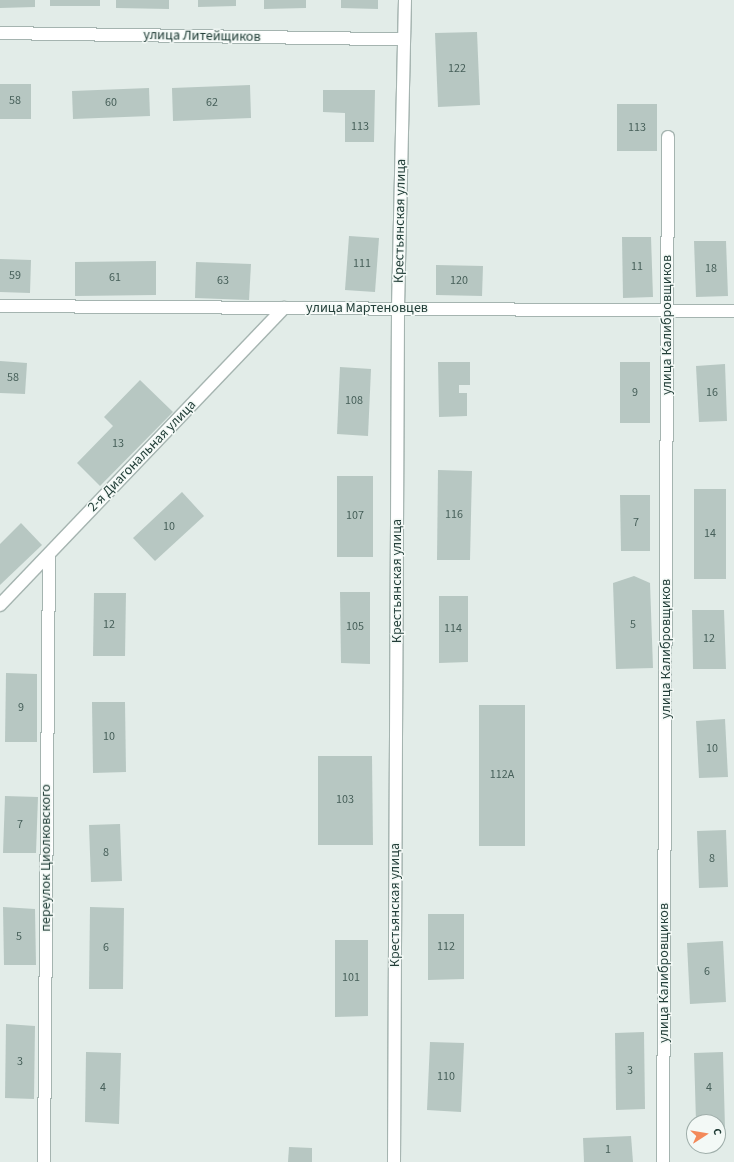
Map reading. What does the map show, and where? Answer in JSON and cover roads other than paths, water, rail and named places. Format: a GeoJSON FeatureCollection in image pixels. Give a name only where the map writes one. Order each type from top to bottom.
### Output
{"type":"FeatureCollection","features":[{"type":"Feature","properties":{"kind":"street","name":"Крестьянская улица"},"geometry":{"type":"LineString","coordinates":[[394,1162],[398,308],[405,0]]}},
{"type":"Feature","properties":{"kind":"street","name":"улица Литейщиков"},"geometry":{"type":"LineString","coordinates":[[0,33],[404,39]]}},
{"type":"Feature","properties":{"kind":"street","name":"улица Калибровщиков"},"geometry":{"type":"LineString","coordinates":[[663,1162],[668,137]]}},
{"type":"Feature","properties":{"kind":"street","name":"улица Мартеновцев"},"geometry":{"type":"LineString","coordinates":[[0,306],[734,311]]}},
{"type":"Feature","properties":{"kind":"street","name":"2-я Диагональная улица"},"geometry":{"type":"LineString","coordinates":[[0,605],[284,308]]}},
{"type":"Feature","properties":{"kind":"street","name":"переулок Циолковского"},"geometry":{"type":"LineString","coordinates":[[44,1162],[49,555]]}}]}
